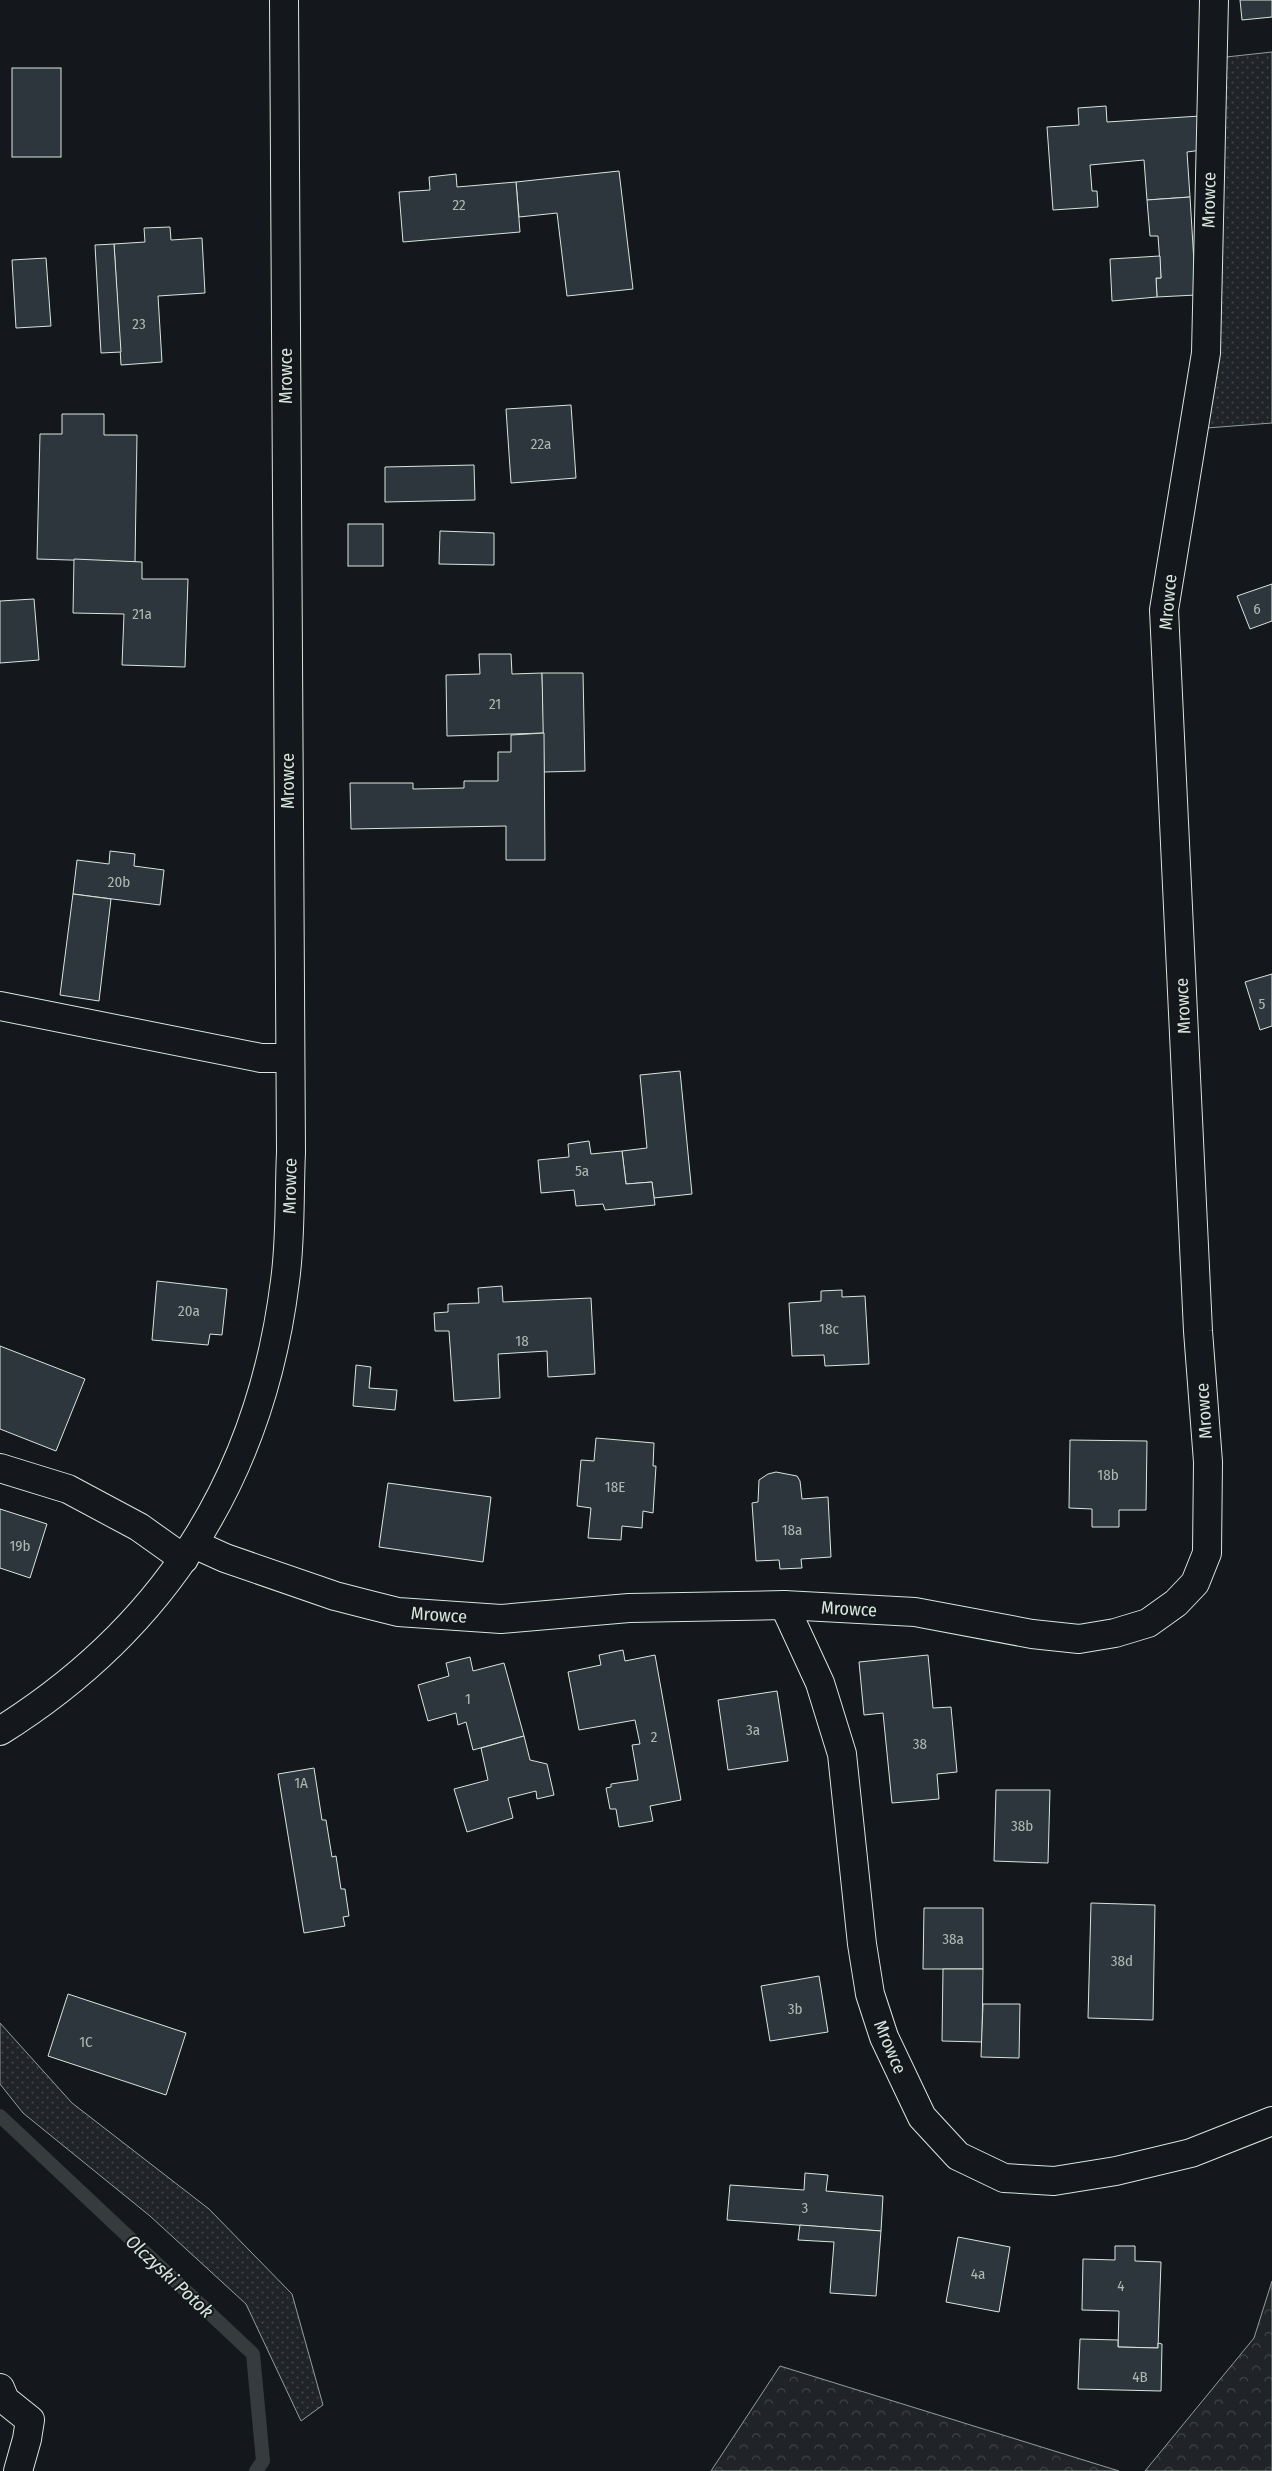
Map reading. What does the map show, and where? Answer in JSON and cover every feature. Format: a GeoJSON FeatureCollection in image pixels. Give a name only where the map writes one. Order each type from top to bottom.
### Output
{"type":"FeatureCollection","features":[{"type":"Feature","properties":{"kind":"street","name":"Mrowce"},"geometry":{"type":"LineString","coordinates":[[0,1731],[56,1694],[99,1658],[154,1600],[189,1551],[223,1494],[241,1452],[265,1383],[278,1329],[286,1279],[289,1231],[290,1058],[284,0]]}},
{"type":"Feature","properties":{"kind":"street","name":"Mrowce"},"geometry":{"type":"LineString","coordinates":[[189,1551],[225,1558],[334,1596],[398,1612],[501,1619],[629,1608],[784,1605],[915,1612],[1032,1634],[1079,1639],[1115,1634],[1148,1623],[1176,1603],[1195,1583],[1207,1553],[1208,1462],[1198,1331],[1164,610],[1206,353],[1214,0]]}},
{"type":"Feature","properties":{"kind":"street"},"geometry":{"type":"LineString","coordinates":[[0,1006],[261,1058],[290,1058]]}},
{"type":"Feature","properties":{"kind":"street"},"geometry":{"type":"LineString","coordinates":[[0,1468],[68,1489],[189,1551]]}},
{"type":"Feature","properties":{"kind":"street","name":"Mrowce"},"geometry":{"type":"LineString","coordinates":[[784,1605],[820,1683],[842,1754],[870,1994],[884,2037],[922,2118],[958,2156],[1004,2178],[1054,2181],[1116,2172],[1191,2153],[1272,2121]]}},
{"type":"Feature","properties":{"kind":"street"},"geometry":{"type":"LineString","coordinates":[[0,2388],[5,2400],[30,2420],[18,2471]]}},
{"type":"Feature","properties":{"kind":"green space"},"geometry":{"type":"Polygon","coordinates":[[[1272,52],[1272,423],[1207,428],[1226,57],[1272,52]]]}},
{"type":"Feature","properties":{"kind":"green space"},"geometry":{"type":"Polygon","coordinates":[[[0,2023],[72,2103],[209,2209],[292,2294],[323,2405],[301,2421],[246,2304],[150,2216],[23,2113],[0,2084],[0,2023]]]}},
{"type":"Feature","properties":{"kind":"green space"},"geometry":{"type":"Polygon","coordinates":[[[1272,2281],[1272,2471],[1145,2471],[1254,2338],[1272,2281]]]}},
{"type":"Feature","properties":{"kind":"green space"},"geometry":{"type":"Polygon","coordinates":[[[780,2366],[1119,2471],[711,2471],[780,2366]]]}},
{"type":"Feature","properties":{"kind":"building"},"geometry":{"type":"Polygon","coordinates":[[[1240,0],[1272,0],[1272,17],[1242,20],[1240,0]]]}},
{"type":"Feature","properties":{"kind":"building"},"geometry":{"type":"Polygon","coordinates":[[[12,68],[61,68],[61,157],[12,157],[12,68]]]}},
{"type":"Feature","properties":{"kind":"building"},"geometry":{"type":"Polygon","coordinates":[[[1106,106],[1107,122],[1200,116],[1202,150],[1187,152],[1190,197],[1147,200],[1144,160],[1090,165],[1092,191],[1097,191],[1098,207],[1053,210],[1047,127],[1079,125],[1078,108],[1106,106]]]}},
{"type":"Feature","properties":{"kind":"building"},"geometry":{"type":"Polygon","coordinates":[[[619,171],[633,289],[567,296],[557,213],[519,217],[516,182],[619,171]]]}},
{"type":"Feature","properties":{"kind":"building"},"geometry":{"type":"Polygon","coordinates":[[[456,174],[457,187],[516,182],[520,232],[403,242],[399,192],[430,190],[429,177],[456,174]]]}},
{"type":"Feature","properties":{"kind":"building"},"geometry":{"type":"Polygon","coordinates":[[[1190,197],[1196,295],[1157,297],[1156,278],[1161,278],[1158,236],[1150,236],[1147,200],[1190,197]]]}},
{"type":"Feature","properties":{"kind":"building"},"geometry":{"type":"Polygon","coordinates":[[[170,227],[171,240],[202,238],[205,293],[158,296],[162,362],[121,365],[114,244],[145,242],[144,228],[170,227]]]}},
{"type":"Feature","properties":{"kind":"building"},"geometry":{"type":"Polygon","coordinates":[[[114,244],[121,352],[101,353],[95,245],[114,244]]]}},
{"type":"Feature","properties":{"kind":"building"},"geometry":{"type":"Polygon","coordinates":[[[1160,256],[1161,278],[1156,278],[1157,297],[1112,301],[1110,259],[1160,256]]]}},
{"type":"Feature","properties":{"kind":"building"},"geometry":{"type":"Polygon","coordinates":[[[46,258],[51,326],[16,328],[12,260],[46,258]]]}},
{"type":"Feature","properties":{"kind":"building"},"geometry":{"type":"Polygon","coordinates":[[[571,405],[576,478],[511,483],[506,409],[571,405]]]}},
{"type":"Feature","properties":{"kind":"building"},"geometry":{"type":"Polygon","coordinates":[[[62,414],[104,414],[104,435],[137,435],[135,562],[37,559],[40,434],[62,434],[62,414]]]}},
{"type":"Feature","properties":{"kind":"building"},"geometry":{"type":"Polygon","coordinates":[[[474,465],[475,500],[385,502],[385,467],[474,465]]]}},
{"type":"Feature","properties":{"kind":"building"},"geometry":{"type":"Polygon","coordinates":[[[348,524],[383,524],[383,566],[348,566],[348,524]]]}},
{"type":"Feature","properties":{"kind":"building"},"geometry":{"type":"Polygon","coordinates":[[[440,531],[494,533],[494,565],[439,564],[440,531]]]}},
{"type":"Feature","properties":{"kind":"building"},"geometry":{"type":"Polygon","coordinates":[[[74,559],[142,562],[142,579],[188,579],[185,667],[122,665],[124,614],[73,613],[74,559]]]}},
{"type":"Feature","properties":{"kind":"building"},"geometry":{"type":"Polygon","coordinates":[[[1272,584],[1272,621],[1250,629],[1237,596],[1272,584]]]}},
{"type":"Feature","properties":{"kind":"building"},"geometry":{"type":"Polygon","coordinates":[[[34,599],[39,660],[0,663],[0,601],[34,599]]]}},
{"type":"Feature","properties":{"kind":"building"},"geometry":{"type":"Polygon","coordinates":[[[479,654],[511,654],[512,674],[542,673],[544,733],[447,736],[446,675],[480,674],[479,654]]]}},
{"type":"Feature","properties":{"kind":"building"},"geometry":{"type":"Polygon","coordinates":[[[542,673],[583,673],[585,771],[544,772],[542,673]]]}},
{"type":"Feature","properties":{"kind":"building"},"geometry":{"type":"Polygon","coordinates":[[[544,733],[545,860],[506,860],[506,826],[351,829],[350,783],[413,783],[413,789],[464,788],[464,781],[498,781],[498,752],[511,752],[511,735],[544,733]]]}},
{"type":"Feature","properties":{"kind":"building"},"geometry":{"type":"Polygon","coordinates":[[[110,851],[135,854],[134,866],[164,870],[160,905],[73,894],[77,860],[109,864],[110,851]]]}},
{"type":"Feature","properties":{"kind":"building"},"geometry":{"type":"Polygon","coordinates":[[[73,894],[111,899],[99,1001],[60,995],[73,894]]]}},
{"type":"Feature","properties":{"kind":"building"},"geometry":{"type":"Polygon","coordinates":[[[1272,974],[1272,1026],[1260,1030],[1245,982],[1272,974]]]}},
{"type":"Feature","properties":{"kind":"building"},"geometry":{"type":"Polygon","coordinates":[[[680,1071],[692,1194],[654,1198],[652,1182],[626,1184],[622,1151],[647,1148],[640,1075],[680,1071]]]}},
{"type":"Feature","properties":{"kind":"building"},"geometry":{"type":"Polygon","coordinates":[[[589,1141],[591,1154],[622,1151],[626,1184],[652,1182],[655,1205],[605,1210],[603,1204],[576,1206],[574,1190],[541,1193],[538,1160],[569,1157],[568,1144],[589,1141]]]}},
{"type":"Feature","properties":{"kind":"building"},"geometry":{"type":"Polygon","coordinates":[[[157,1281],[227,1289],[222,1335],[210,1334],[208,1345],[152,1340],[157,1281]]]}},
{"type":"Feature","properties":{"kind":"building"},"geometry":{"type":"Polygon","coordinates":[[[502,1286],[503,1302],[591,1298],[595,1374],[548,1377],[547,1351],[498,1354],[500,1398],[454,1401],[449,1331],[435,1331],[434,1313],[448,1312],[448,1304],[479,1303],[478,1288],[502,1286]]]}},
{"type":"Feature","properties":{"kind":"building"},"geometry":{"type":"Polygon","coordinates":[[[842,1290],[842,1297],[865,1296],[869,1364],[825,1366],[824,1355],[792,1356],[789,1303],[821,1301],[821,1291],[842,1290]]]}},
{"type":"Feature","properties":{"kind":"building"},"geometry":{"type":"Polygon","coordinates":[[[0,1346],[85,1379],[56,1451],[0,1429],[0,1346]]]}},
{"type":"Feature","properties":{"kind":"building"},"geometry":{"type":"Polygon","coordinates":[[[356,1365],[371,1367],[369,1388],[397,1390],[395,1410],[353,1406],[356,1365]]]}},
{"type":"Feature","properties":{"kind":"building"},"geometry":{"type":"Polygon","coordinates":[[[596,1438],[654,1443],[653,1466],[656,1466],[653,1513],[643,1511],[642,1528],[622,1526],[621,1540],[588,1538],[591,1508],[577,1506],[581,1460],[594,1461],[596,1438]]]}},
{"type":"Feature","properties":{"kind":"building"},"geometry":{"type":"Polygon","coordinates":[[[1070,1440],[1147,1441],[1146,1510],[1119,1510],[1119,1527],[1092,1527],[1092,1509],[1069,1508],[1070,1440]]]}},
{"type":"Feature","properties":{"kind":"building"},"geometry":{"type":"Polygon","coordinates":[[[776,1472],[797,1476],[800,1481],[802,1499],[828,1497],[831,1557],[801,1559],[802,1568],[780,1569],[779,1560],[756,1561],[752,1503],[758,1502],[759,1480],[768,1474],[776,1472]]]}},
{"type":"Feature","properties":{"kind":"building"},"geometry":{"type":"Polygon","coordinates":[[[388,1483],[491,1497],[483,1562],[379,1547],[388,1483]]]}},
{"type":"Feature","properties":{"kind":"building"},"geometry":{"type":"Polygon","coordinates":[[[0,1509],[47,1524],[30,1578],[0,1568],[0,1509]]]}},
{"type":"Feature","properties":{"kind":"building"},"geometry":{"type":"Polygon","coordinates":[[[623,1650],[625,1661],[655,1655],[681,1800],[650,1806],[653,1821],[619,1827],[616,1809],[610,1809],[606,1788],[611,1787],[611,1784],[638,1780],[632,1745],[640,1744],[635,1720],[579,1730],[568,1672],[601,1665],[599,1655],[623,1650]]]}},
{"type":"Feature","properties":{"kind":"building"},"geometry":{"type":"Polygon","coordinates":[[[928,1655],[933,1708],[951,1707],[957,1772],[937,1774],[939,1799],[892,1803],[883,1713],[864,1715],[859,1662],[928,1655]]]}},
{"type":"Feature","properties":{"kind":"building"},"geometry":{"type":"Polygon","coordinates":[[[470,1657],[473,1671],[504,1663],[524,1736],[473,1750],[466,1722],[458,1725],[456,1713],[428,1721],[418,1685],[449,1676],[446,1663],[470,1657]]]}},
{"type":"Feature","properties":{"kind":"building"},"geometry":{"type":"Polygon","coordinates":[[[777,1691],[788,1761],[728,1770],[718,1700],[777,1691]]]}},
{"type":"Feature","properties":{"kind":"building"},"geometry":{"type":"Polygon","coordinates":[[[524,1736],[530,1760],[547,1764],[554,1795],[537,1799],[536,1791],[508,1798],[513,1818],[467,1832],[454,1789],[488,1780],[481,1748],[524,1736]]]}},
{"type":"Feature","properties":{"kind":"building"},"geometry":{"type":"Polygon","coordinates":[[[314,1768],[322,1820],[326,1820],[332,1857],[336,1856],[341,1889],[345,1889],[349,1916],[343,1917],[345,1926],[304,1933],[278,1774],[314,1768]]]}},
{"type":"Feature","properties":{"kind":"building"},"geometry":{"type":"Polygon","coordinates":[[[996,1790],[1050,1790],[1048,1863],[994,1861],[996,1790]]]}},
{"type":"Feature","properties":{"kind":"building"},"geometry":{"type":"Polygon","coordinates":[[[1091,1903],[1155,1905],[1153,2020],[1088,2018],[1091,1903]]]}},
{"type":"Feature","properties":{"kind":"building"},"geometry":{"type":"Polygon","coordinates":[[[924,1908],[983,1908],[983,1969],[923,1969],[924,1908]]]}},
{"type":"Feature","properties":{"kind":"building"},"geometry":{"type":"Polygon","coordinates":[[[943,1969],[983,1969],[982,2042],[942,2041],[943,1969]]]}},
{"type":"Feature","properties":{"kind":"building"},"geometry":{"type":"Polygon","coordinates":[[[819,1976],[828,2032],[770,2041],[761,1986],[819,1976]]]}},
{"type":"Feature","properties":{"kind":"building"},"geometry":{"type":"Polygon","coordinates":[[[68,1994],[186,2033],[166,2095],[48,2056],[68,1994]]]}},
{"type":"Feature","properties":{"kind":"building"},"geometry":{"type":"Polygon","coordinates":[[[983,2004],[1020,2004],[1019,2058],[981,2057],[983,2004]]]}},
{"type":"Feature","properties":{"kind":"building"},"geometry":{"type":"Polygon","coordinates":[[[805,2173],[828,2175],[826,2191],[883,2196],[881,2231],[727,2220],[730,2185],[804,2190],[805,2173]]]}},
{"type":"Feature","properties":{"kind":"building"},"geometry":{"type":"Polygon","coordinates":[[[800,2225],[881,2231],[876,2296],[830,2293],[834,2242],[798,2240],[800,2225]]]}},
{"type":"Feature","properties":{"kind":"building"},"geometry":{"type":"Polygon","coordinates":[[[958,2237],[1010,2247],[999,2312],[946,2302],[958,2237]]]}},
{"type":"Feature","properties":{"kind":"building"},"geometry":{"type":"Polygon","coordinates":[[[1115,2246],[1135,2246],[1135,2261],[1161,2262],[1158,2348],[1118,2347],[1119,2311],[1082,2310],[1083,2259],[1115,2260],[1115,2246]]]}},
{"type":"Feature","properties":{"kind":"building"},"geometry":{"type":"Polygon","coordinates":[[[1080,2339],[1118,2340],[1118,2347],[1158,2348],[1158,2343],[1162,2344],[1161,2391],[1078,2389],[1080,2339]]]}},
{"type":"Feature","properties":{"kind":"waterway","name":"Olczyski Potok"},"geometry":{"type":"LineString","coordinates":[[0,2116],[253,2354],[263,2461],[256,2471]]}}]}
